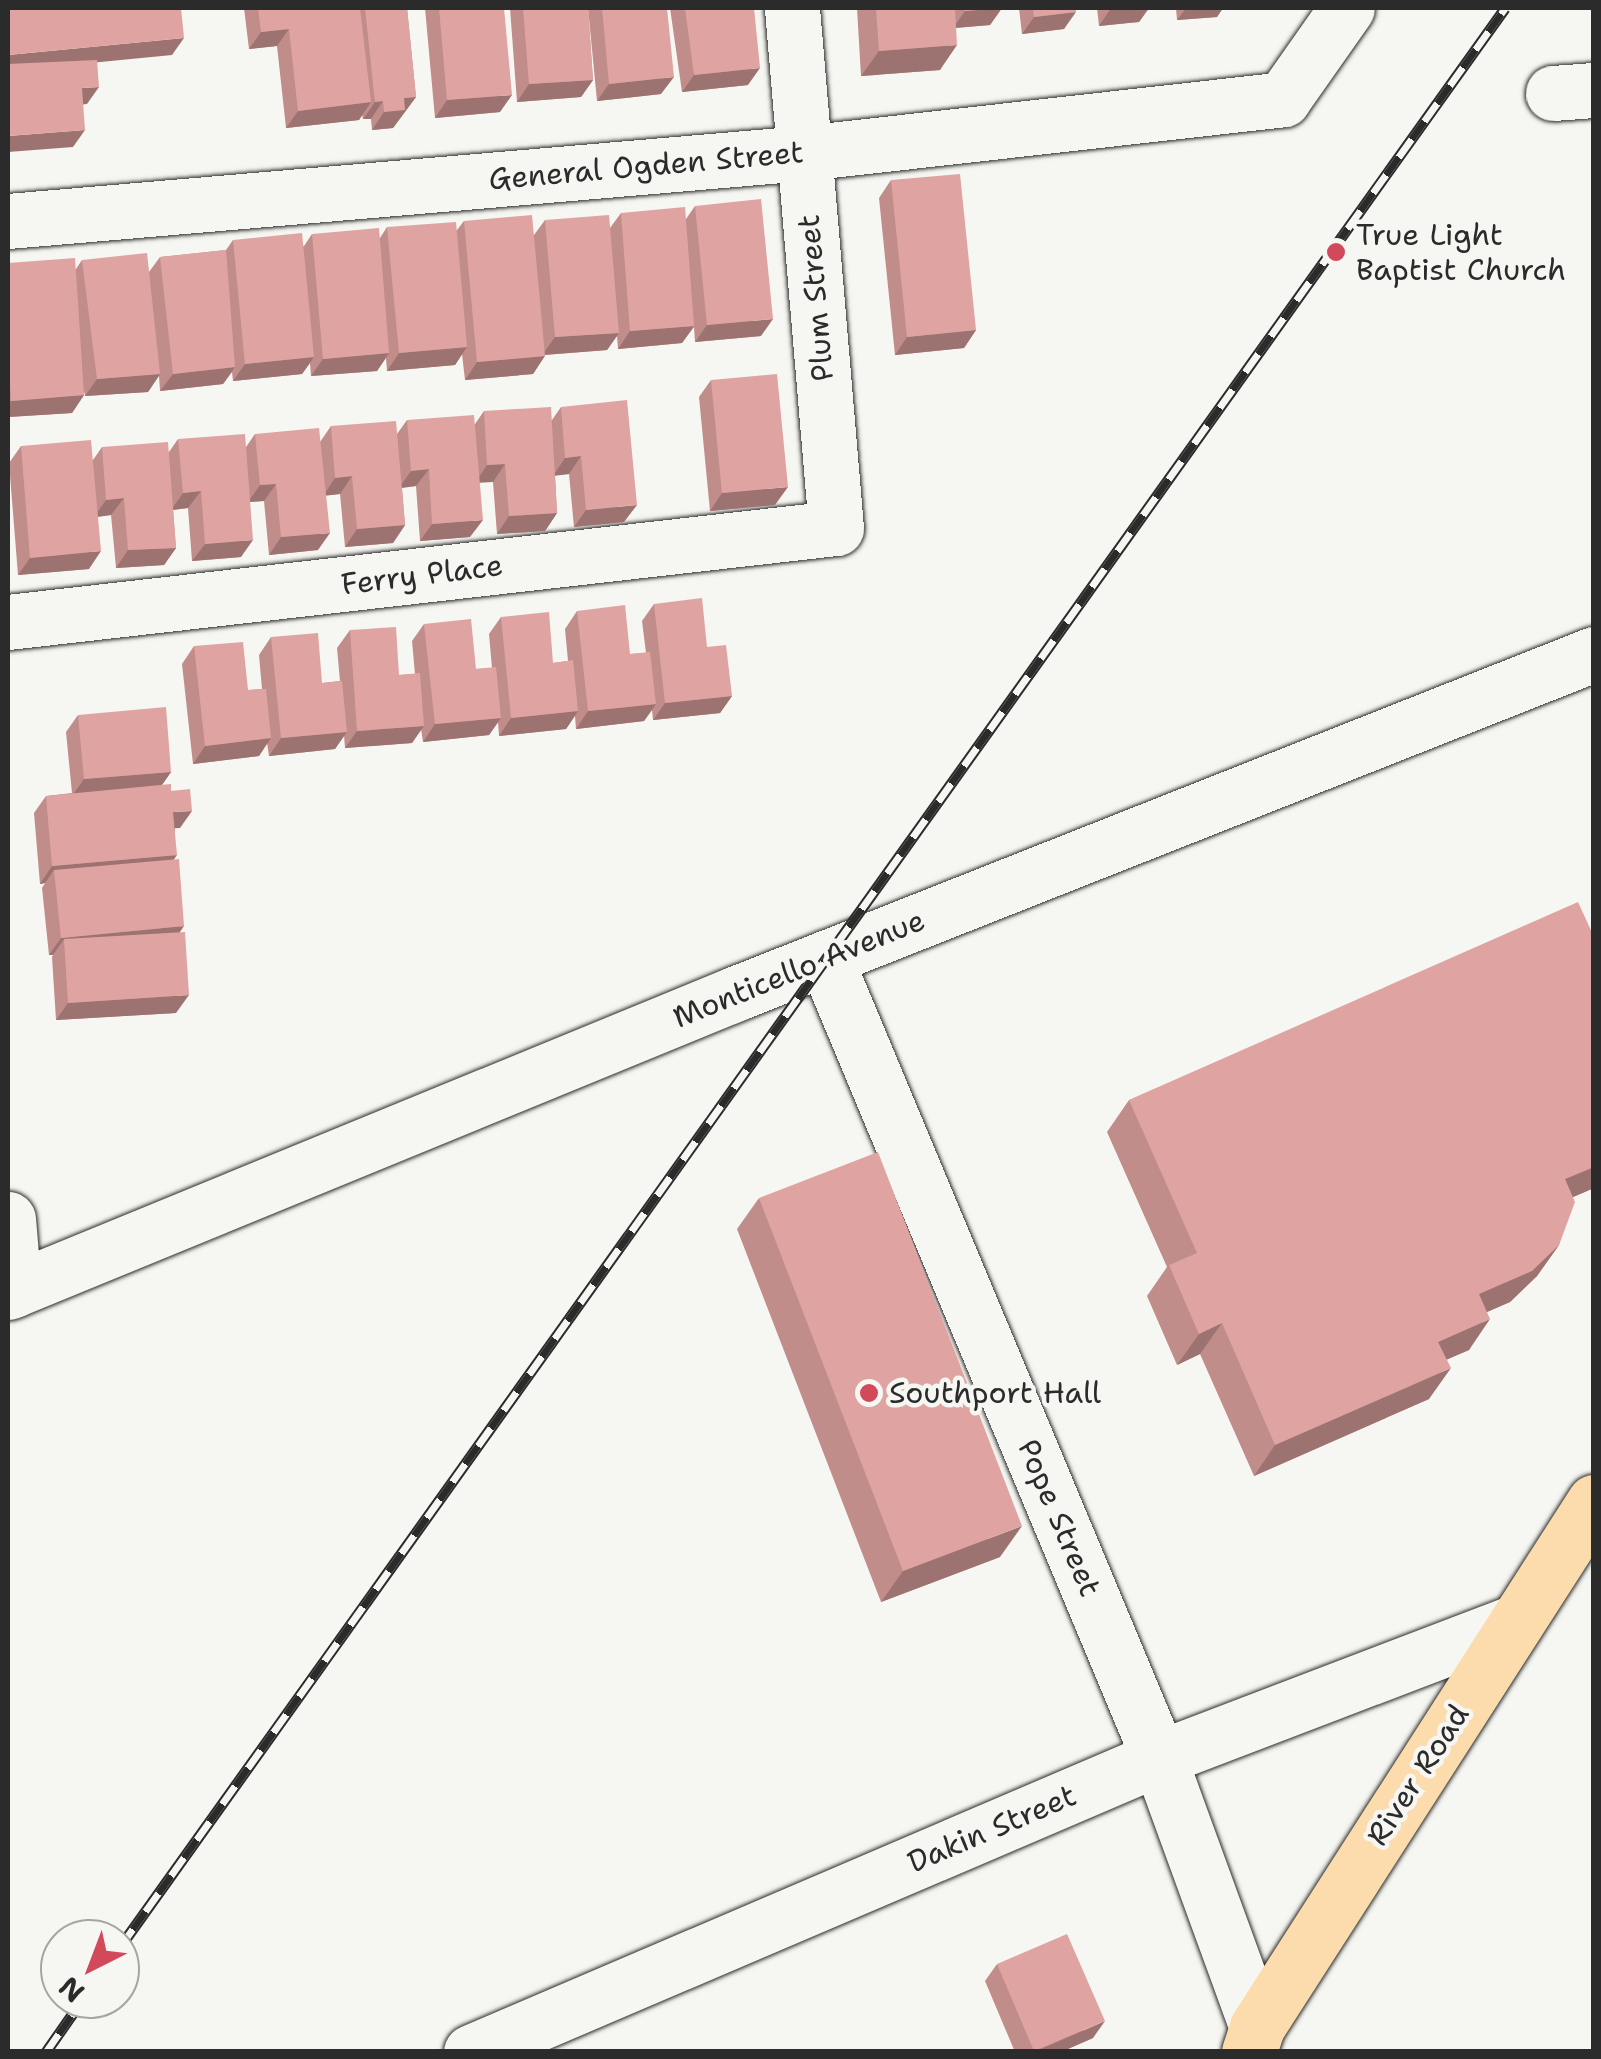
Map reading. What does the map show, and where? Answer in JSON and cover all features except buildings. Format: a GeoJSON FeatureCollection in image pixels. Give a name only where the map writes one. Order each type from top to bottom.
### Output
{"type":"FeatureCollection","features":[{"type":"Feature","properties":{"kind":"main road","name":"River Road"},"geometry":{"type":"LineString","coordinates":[[1253,2039],[1594,1502]]}},
{"type":"Feature","properties":{"kind":"street","name":"Plum Street"},"geometry":{"type":"LineString","coordinates":[[792,8],[836,528]]}},
{"type":"Feature","properties":{"kind":"street","name":"General Ogden Street"},"geometry":{"type":"LineString","coordinates":[[8,222],[804,152],[1283,99],[1347,8]]}},
{"type":"Feature","properties":{"kind":"street","name":"Ferry Place"},"geometry":{"type":"LineString","coordinates":[[8,622],[836,528]]}},
{"type":"Feature","properties":{"kind":"street","name":"Monticello Avenue"},"geometry":{"type":"LineString","coordinates":[[11,1291],[825,958],[1594,654]]}},
{"type":"Feature","properties":{"kind":"street","name":"Pope Street"},"geometry":{"type":"LineString","coordinates":[[825,958],[1158,1758],[1253,2039]]}},
{"type":"Feature","properties":{"kind":"street"},"geometry":{"type":"LineString","coordinates":[[8,1219],[11,1291]]}},
{"type":"Feature","properties":{"kind":"street","name":"Dakin Street"},"geometry":{"type":"LineString","coordinates":[[472,2052],[1158,1758],[1517,1621]]}},
{"type":"Feature","properties":{"kind":"railway"},"geometry":{"type":"LineString","coordinates":[[140,1919],[1505,8]]}},
{"type":"Feature","properties":{"kind":"railway"},"geometry":{"type":"LineString","coordinates":[[46,2052],[69,2019]]}},
{"type":"Feature","properties":{"kind":"place","name":"True Light Baptist Church"},"geometry":{"type":"Point","coordinates":[1336,252]}},
{"type":"Feature","properties":{"kind":"place","name":"Southport Hall"},"geometry":{"type":"Point","coordinates":[869,1393]}}]}
